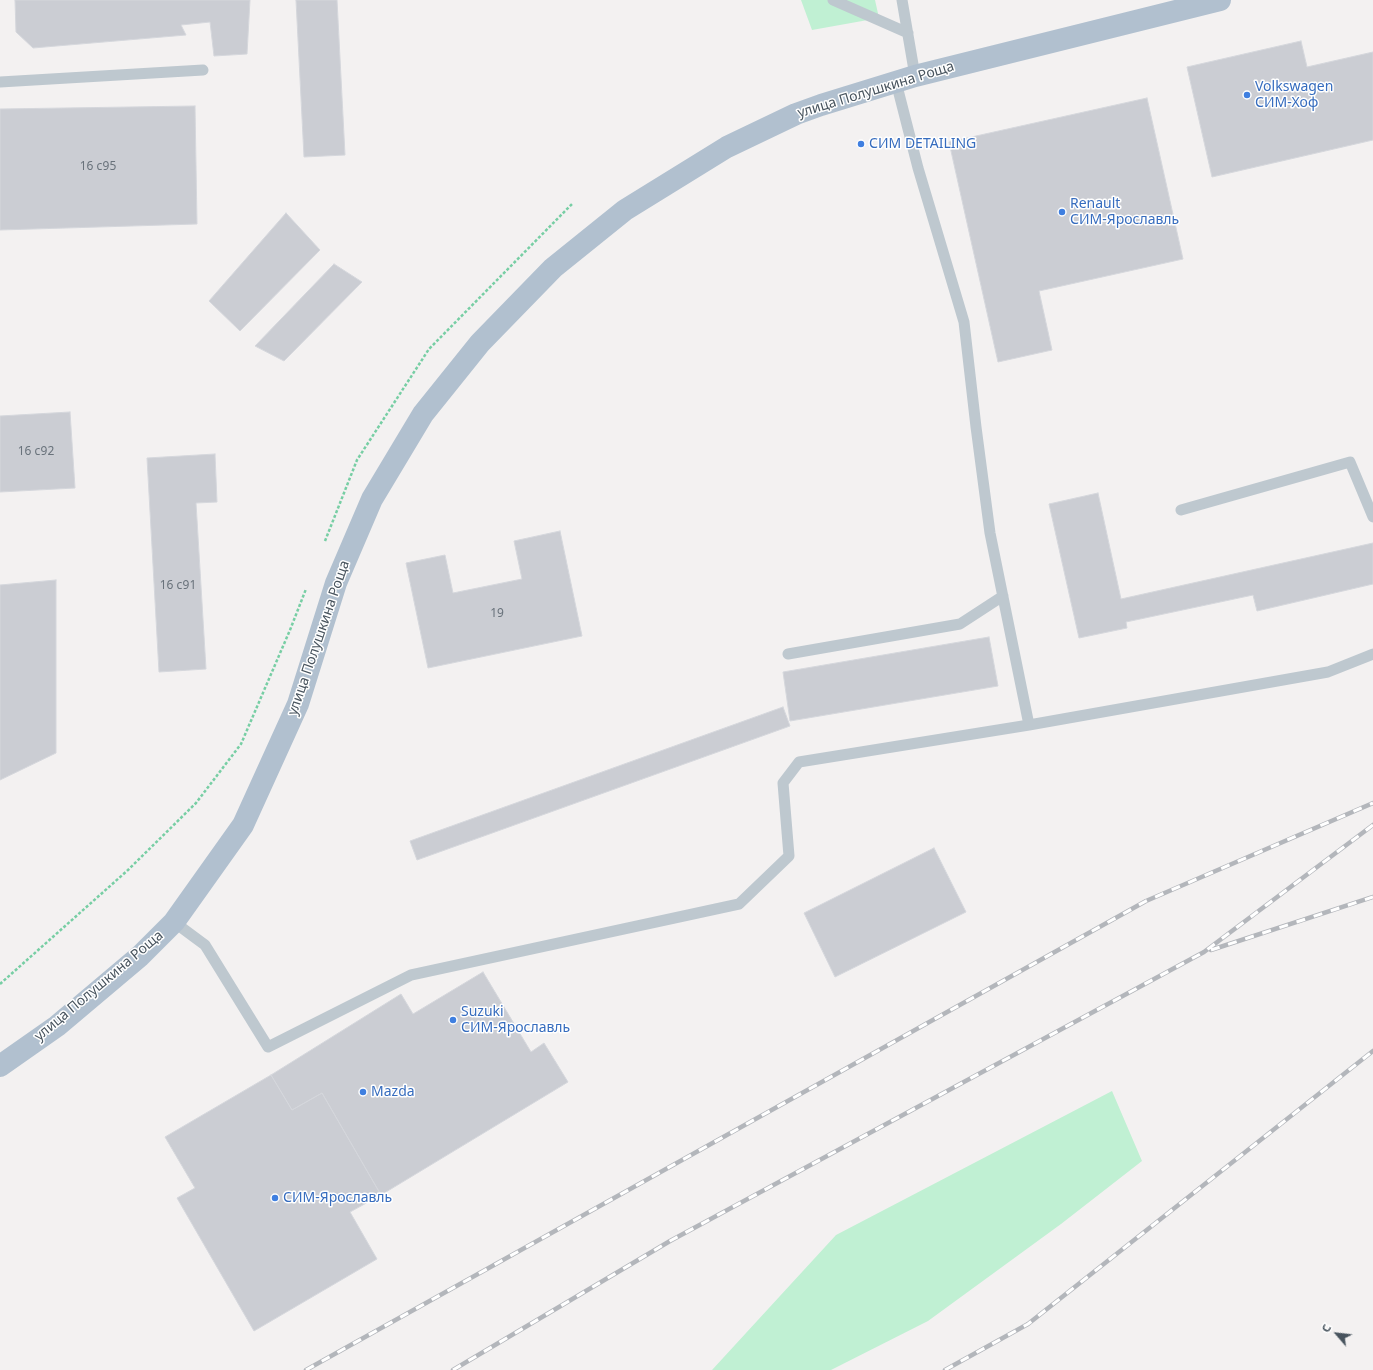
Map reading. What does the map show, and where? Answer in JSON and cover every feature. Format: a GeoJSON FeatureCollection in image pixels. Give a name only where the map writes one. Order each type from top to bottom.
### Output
{"type":"FeatureCollection","features":[{"type":"Feature","properties":{"kind":"main road","name":"улица Полушкина Роща"},"geometry":{"type":"LineString","coordinates":[[0,1066],[57,1026],[140,956],[174,922],[243,825],[298,704],[336,583],[372,499],[423,414],[480,343],[553,268],[625,210],[727,147],[796,114],[906,79],[1220,0]]}},
{"type":"Feature","properties":{"kind":"lane"},"geometry":{"type":"LineString","coordinates":[[833,0],[908,33]]}},
{"type":"Feature","properties":{"kind":"lane"},"geometry":{"type":"LineString","coordinates":[[902,0],[908,33],[906,79],[918,168],[964,322],[990,533],[1029,725]]}},
{"type":"Feature","properties":{"kind":"lane"},"geometry":{"type":"LineString","coordinates":[[0,82],[203,70]]}},
{"type":"Feature","properties":{"kind":"lane"},"geometry":{"type":"LineString","coordinates":[[1181,510],[1350,462],[1373,517]]}},
{"type":"Feature","properties":{"kind":"lane"},"geometry":{"type":"LineString","coordinates":[[788,654],[960,624],[1003,596]]}},
{"type":"Feature","properties":{"kind":"lane"},"geometry":{"type":"LineString","coordinates":[[174,922],[205,944],[268,1047],[411,975],[739,904],[789,856],[782,783],[799,762],[1029,725],[1328,672],[1373,654]]}},
{"type":"Feature","properties":{"kind":"path"},"geometry":{"type":"LineString","coordinates":[[325,541],[357,460],[429,349],[573,203]]}},
{"type":"Feature","properties":{"kind":"path"},"geometry":{"type":"LineString","coordinates":[[0,984],[128,870],[196,803],[241,744],[290,630],[307,586]]}},
{"type":"Feature","properties":{"kind":"green space"},"geometry":{"type":"Polygon","coordinates":[[[801,0],[875,0],[879,18],[812,30],[801,0]]]}},
{"type":"Feature","properties":{"kind":"green space"},"geometry":{"type":"Polygon","coordinates":[[[1112,1091],[1142,1161],[1061,1224],[928,1321],[831,1370],[712,1370],[836,1235],[1112,1091]]]}},
{"type":"Feature","properties":{"kind":"building"},"geometry":{"type":"Polygon","coordinates":[[[15,0],[250,0],[247,54],[214,56],[210,22],[181,25],[186,35],[33,48],[16,32],[15,0]]]}},
{"type":"Feature","properties":{"kind":"building"},"geometry":{"type":"Polygon","coordinates":[[[296,0],[337,0],[345,155],[304,157],[296,0]]]}},
{"type":"Feature","properties":{"kind":"building"},"geometry":{"type":"Polygon","coordinates":[[[1301,41],[1307,67],[1373,52],[1373,140],[1212,177],[1187,67],[1301,41]]]}},
{"type":"Feature","properties":{"kind":"building"},"geometry":{"type":"Polygon","coordinates":[[[1147,98],[1183,259],[1039,291],[1052,350],[998,362],[949,142],[1147,98]]]}},
{"type":"Feature","properties":{"kind":"building"},"geometry":{"type":"Polygon","coordinates":[[[195,106],[197,224],[0,230],[0,109],[195,106]]]}},
{"type":"Feature","properties":{"kind":"building"},"geometry":{"type":"Polygon","coordinates":[[[286,213],[320,250],[240,331],[209,301],[286,213]]]}},
{"type":"Feature","properties":{"kind":"building"},"geometry":{"type":"Polygon","coordinates":[[[334,264],[362,282],[284,361],[255,346],[334,264]]]}},
{"type":"Feature","properties":{"kind":"building"},"geometry":{"type":"Polygon","coordinates":[[[70,412],[75,488],[0,492],[0,416],[70,412]]]}},
{"type":"Feature","properties":{"kind":"building"},"geometry":{"type":"Polygon","coordinates":[[[215,454],[217,502],[196,503],[206,669],[159,672],[147,458],[215,454]]]}},
{"type":"Feature","properties":{"kind":"building"},"geometry":{"type":"Polygon","coordinates":[[[1098,493],[1121,599],[1373,543],[1373,584],[1257,611],[1253,595],[1126,622],[1127,628],[1079,638],[1049,504],[1098,493]]]}},
{"type":"Feature","properties":{"kind":"building"},"geometry":{"type":"Polygon","coordinates":[[[560,531],[582,636],[428,668],[406,563],[445,555],[453,593],[522,579],[514,541],[560,531]]]}},
{"type":"Feature","properties":{"kind":"building"},"geometry":{"type":"Polygon","coordinates":[[[56,580],[56,753],[0,780],[0,585],[56,580]]]}},
{"type":"Feature","properties":{"kind":"building"},"geometry":{"type":"Polygon","coordinates":[[[989,637],[998,686],[790,721],[783,672],[989,637]]]}},
{"type":"Feature","properties":{"kind":"building"},"geometry":{"type":"Polygon","coordinates":[[[783,707],[790,726],[417,860],[410,841],[783,707]]]}},
{"type":"Feature","properties":{"kind":"building"},"geometry":{"type":"Polygon","coordinates":[[[934,848],[966,912],[835,977],[804,913],[934,848]]]}},
{"type":"Feature","properties":{"kind":"building"},"geometry":{"type":"Polygon","coordinates":[[[483,972],[531,1052],[544,1043],[568,1082],[381,1195],[322,1093],[292,1110],[271,1075],[401,994],[413,1014],[483,972]]]}},
{"type":"Feature","properties":{"kind":"building"},"geometry":{"type":"Polygon","coordinates":[[[271,1075],[292,1110],[322,1093],[381,1195],[350,1212],[377,1259],[254,1331],[177,1198],[195,1188],[165,1137],[271,1075]]]}},
{"type":"Feature","properties":{"kind":"railway"},"geometry":{"type":"LineString","coordinates":[[306,1370],[1146,901],[1373,803]]}},
{"type":"Feature","properties":{"kind":"railway"},"geometry":{"type":"LineString","coordinates":[[453,1370],[670,1241],[1204,952],[1373,825]]}},
{"type":"Feature","properties":{"kind":"railway"},"geometry":{"type":"LineString","coordinates":[[1211,950],[1373,897]]}},
{"type":"Feature","properties":{"kind":"railway"},"geometry":{"type":"LineString","coordinates":[[945,1370],[1028,1324],[1373,1051]]}},
{"type":"Feature","properties":{"kind":"place","name":"Volkswagen СИМ-Хоф"},"geometry":{"type":"Point","coordinates":[1247,95]}},
{"type":"Feature","properties":{"kind":"place","name":"СИМ DETAILING"},"geometry":{"type":"Point","coordinates":[861,144]}},
{"type":"Feature","properties":{"kind":"place","name":"Renault СИМ-Ярославль"},"geometry":{"type":"Point","coordinates":[1062,212]}},
{"type":"Feature","properties":{"kind":"place","name":"Suzuki СИМ-Ярославль"},"geometry":{"type":"Point","coordinates":[453,1020]}},
{"type":"Feature","properties":{"kind":"place","name":"Mazda"},"geometry":{"type":"Point","coordinates":[363,1092]}},
{"type":"Feature","properties":{"kind":"place","name":"СИМ-Ярославль"},"geometry":{"type":"Point","coordinates":[275,1198]}}]}
